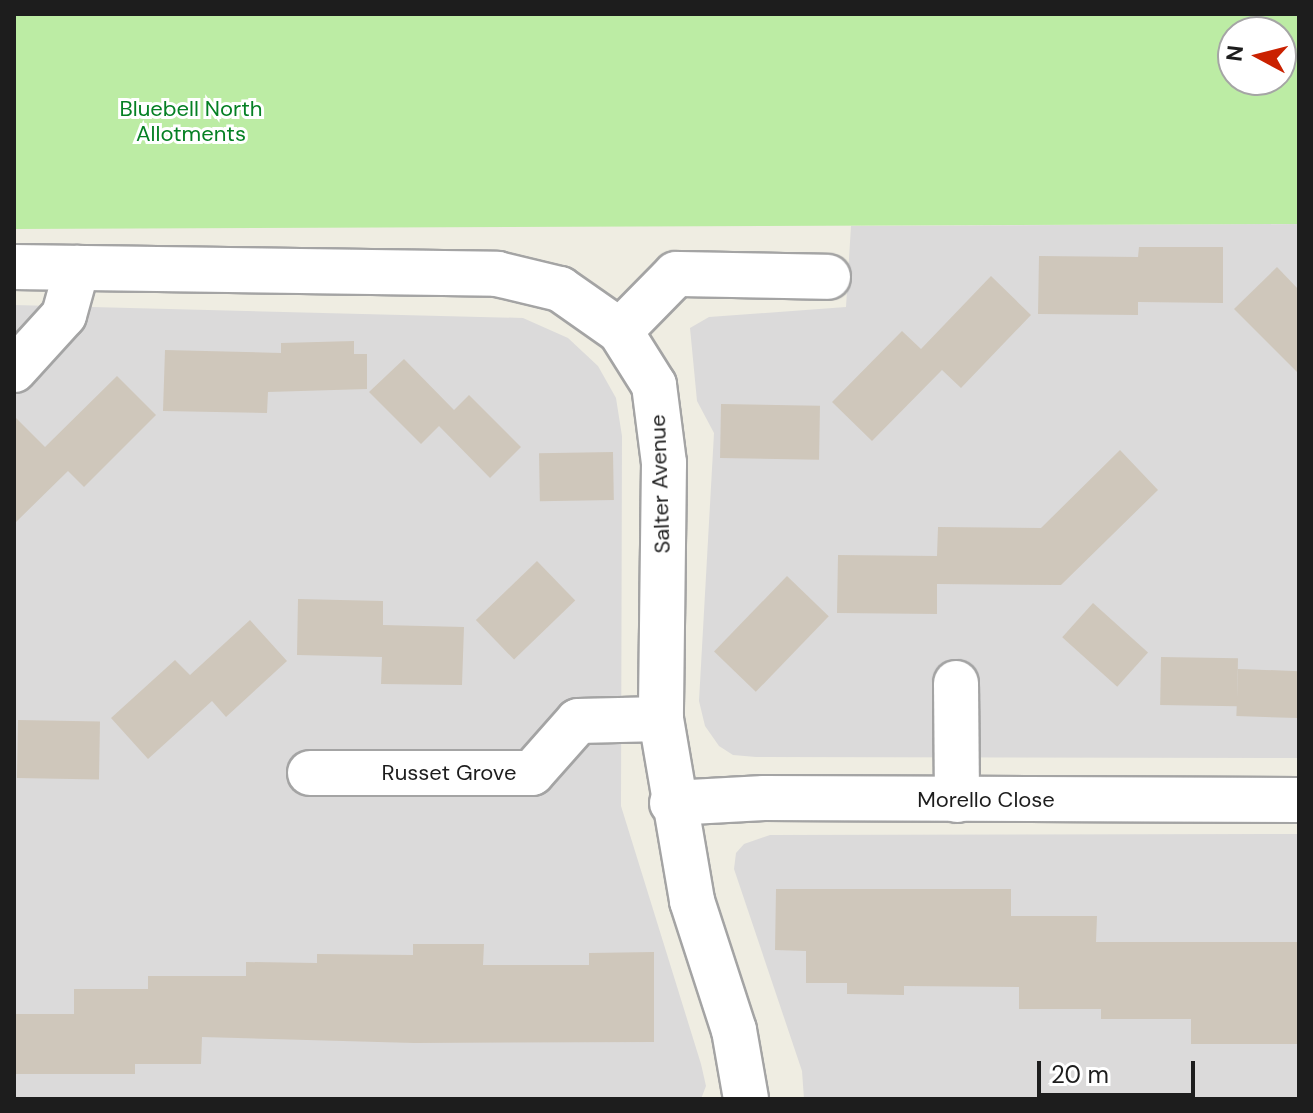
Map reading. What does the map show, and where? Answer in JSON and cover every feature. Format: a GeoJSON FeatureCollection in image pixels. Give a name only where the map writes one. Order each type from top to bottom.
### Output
{"type":"FeatureCollection","features":[{"type":"Feature","properties":{"kind":"street","name":"Salter Avenue"},"geometry":{"type":"LineString","coordinates":[[14,267],[497,274],[560,289],[620,331],[654,385],[664,463],[661,719],[672,803],[692,901],[734,1030],[746,1099]]}},
{"type":"Feature","properties":{"kind":"street"},"geometry":{"type":"LineString","coordinates":[[14,370],[64,315],[77,268]]}},
{"type":"Feature","properties":{"kind":"street"},"geometry":{"type":"LineString","coordinates":[[620,331],[676,274],[828,277]]}},
{"type":"Feature","properties":{"kind":"street"},"geometry":{"type":"LineString","coordinates":[[956,683],[957,800]]}},
{"type":"Feature","properties":{"kind":"street","name":"Russet Grove"},"geometry":{"type":"LineString","coordinates":[[310,773],[532,773],[578,721],[661,719]]}},
{"type":"Feature","properties":{"kind":"street","name":"Morello Close"},"geometry":{"type":"LineString","coordinates":[[672,803],[1299,800]]}},
{"type":"Feature","properties":{"kind":"shaded area"},"geometry":{"type":"Polygon","coordinates":[[[1299,224],[1299,758],[756,757],[733,755],[719,746],[705,726],[699,701],[714,433],[697,401],[690,328],[709,317],[846,307],[851,226],[1299,224]]]}},
{"type":"Feature","properties":{"kind":"shaded area"},"geometry":{"type":"Polygon","coordinates":[[[14,305],[523,318],[568,338],[598,366],[616,398],[622,436],[621,806],[701,1064],[706,1086],[701,1099],[14,1099],[14,305]]]}},
{"type":"Feature","properties":{"kind":"shaded area"},"geometry":{"type":"Polygon","coordinates":[[[1299,834],[1299,1099],[804,1099],[802,1071],[734,869],[736,853],[744,844],[770,835],[1299,834]]]}},
{"type":"Feature","properties":{"kind":"green space","name":"Bluebell North Allotments"},"geometry":{"type":"Polygon","coordinates":[[[14,14],[1299,14],[1299,224],[14,229],[14,14]]]}},
{"type":"Feature","properties":{"kind":"building"},"geometry":{"type":"Polygon","coordinates":[[[1139,247],[1223,247],[1223,303],[1138,302],[1138,315],[1038,314],[1039,256],[1138,257],[1139,247]]]}},
{"type":"Feature","properties":{"kind":"building"},"geometry":{"type":"Polygon","coordinates":[[[1277,267],[1299,290],[1299,374],[1234,309],[1277,267]]]}},
{"type":"Feature","properties":{"kind":"building"},"geometry":{"type":"Polygon","coordinates":[[[991,276],[1031,315],[961,388],[942,370],[872,441],[832,402],[902,331],[921,349],[991,276]]]}},
{"type":"Feature","properties":{"kind":"building"},"geometry":{"type":"Polygon","coordinates":[[[354,341],[354,354],[367,354],[367,389],[268,392],[267,413],[163,411],[165,350],[281,353],[281,343],[354,341]]]}},
{"type":"Feature","properties":{"kind":"building"},"geometry":{"type":"Polygon","coordinates":[[[404,359],[454,410],[469,395],[521,447],[490,478],[439,426],[421,444],[369,392],[404,359]]]}},
{"type":"Feature","properties":{"kind":"building"},"geometry":{"type":"Polygon","coordinates":[[[117,376],[156,415],[84,487],[68,471],[14,524],[14,416],[45,447],[117,376]]]}},
{"type":"Feature","properties":{"kind":"building"},"geometry":{"type":"Polygon","coordinates":[[[721,404],[820,406],[819,460],[720,458],[721,404]]]}},
{"type":"Feature","properties":{"kind":"building"},"geometry":{"type":"Polygon","coordinates":[[[1120,450],[1158,490],[1061,585],[937,584],[937,614],[837,613],[838,555],[937,556],[938,527],[1041,528],[1120,450]]]}},
{"type":"Feature","properties":{"kind":"building"},"geometry":{"type":"Polygon","coordinates":[[[613,452],[614,500],[540,501],[539,453],[613,452]]]}},
{"type":"Feature","properties":{"kind":"building"},"geometry":{"type":"Polygon","coordinates":[[[537,561],[575,601],[514,660],[476,620],[537,561]]]}},
{"type":"Feature","properties":{"kind":"building"},"geometry":{"type":"Polygon","coordinates":[[[787,576],[829,616],[756,692],[714,652],[787,576]]]}},
{"type":"Feature","properties":{"kind":"building"},"geometry":{"type":"Polygon","coordinates":[[[298,599],[383,601],[383,625],[464,627],[462,685],[381,684],[382,657],[297,655],[298,599]]]}},
{"type":"Feature","properties":{"kind":"building"},"geometry":{"type":"Polygon","coordinates":[[[1093,603],[1148,653],[1117,687],[1062,637],[1093,603]]]}},
{"type":"Feature","properties":{"kind":"building"},"geometry":{"type":"Polygon","coordinates":[[[250,620],[287,661],[226,717],[212,701],[148,759],[111,718],[175,660],[190,675],[250,620]]]}},
{"type":"Feature","properties":{"kind":"building"},"geometry":{"type":"Polygon","coordinates":[[[1161,657],[1238,658],[1237,706],[1160,705],[1161,657]]]}},
{"type":"Feature","properties":{"kind":"building"},"geometry":{"type":"Polygon","coordinates":[[[1238,669],[1299,671],[1297,718],[1236,716],[1238,669]]]}},
{"type":"Feature","properties":{"kind":"building"},"geometry":{"type":"Polygon","coordinates":[[[18,720],[100,721],[99,779],[17,778],[18,720]]]}},
{"type":"Feature","properties":{"kind":"building"},"geometry":{"type":"Polygon","coordinates":[[[776,889],[1011,889],[1011,916],[1097,916],[1096,942],[1299,942],[1299,1044],[1191,1044],[1191,1019],[1101,1019],[1101,1009],[1019,1009],[1019,987],[904,986],[904,995],[847,994],[847,983],[806,983],[806,951],[775,950],[776,889]]]}},
{"type":"Feature","properties":{"kind":"building"},"geometry":{"type":"Polygon","coordinates":[[[413,944],[484,944],[483,965],[589,965],[589,953],[654,952],[654,1042],[414,1043],[202,1037],[201,1064],[135,1064],[135,1074],[14,1074],[14,1014],[74,1014],[74,989],[148,989],[148,976],[246,976],[246,962],[317,963],[317,954],[413,955],[413,944]]]}}]}
